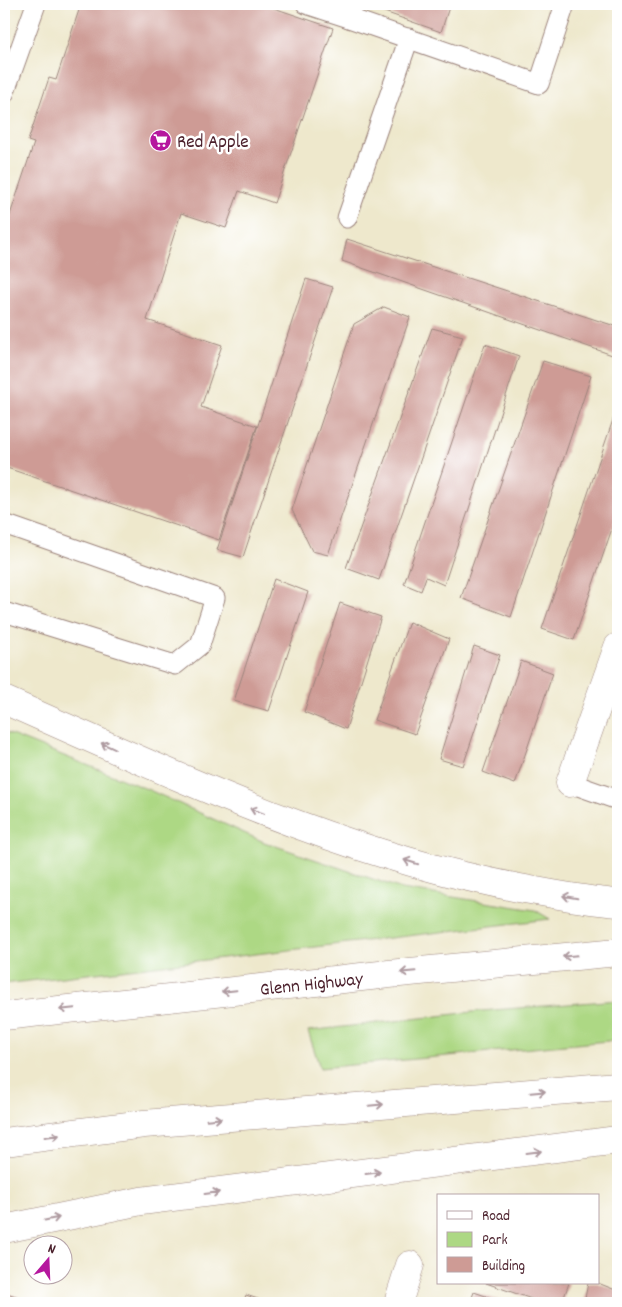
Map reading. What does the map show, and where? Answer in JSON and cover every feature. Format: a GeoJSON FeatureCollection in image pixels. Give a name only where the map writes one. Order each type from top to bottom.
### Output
{"type":"FeatureCollection","features":[{"type":"Feature","properties":{"kind":"main road"},"geometry":{"type":"LineString","coordinates":[[570,783],[618,646]]}},
{"type":"Feature","properties":{"kind":"main road"},"geometry":{"type":"LineString","coordinates":[[4,700],[248,807],[345,842],[429,868],[496,884],[618,903]]}},
{"type":"Feature","properties":{"kind":"main road","name":"Glenn Highway"},"geometry":{"type":"LineString","coordinates":[[4,1016],[379,975],[618,952]]}},
{"type":"Feature","properties":{"kind":"main road"},"geometry":{"type":"LineString","coordinates":[[4,1142],[144,1124],[618,1086]]}},
{"type":"Feature","properties":{"kind":"main road"},"geometry":{"type":"LineString","coordinates":[[4,1229],[141,1201],[618,1140]]}},
{"type":"Feature","properties":{"kind":"main road"},"geometry":{"type":"LineString","coordinates":[[398,1303],[410,1265]]}},
{"type":"Feature","properties":{"kind":"lane"},"geometry":{"type":"LineString","coordinates":[[4,94],[36,4]]}},
{"type":"Feature","properties":{"kind":"lane"},"geometry":{"type":"LineString","coordinates":[[306,4],[351,11],[408,38],[539,84],[565,4]]}},
{"type":"Feature","properties":{"kind":"lane"},"geometry":{"type":"LineString","coordinates":[[347,218],[408,38]]}},
{"type":"Feature","properties":{"kind":"lane"},"geometry":{"type":"LineString","coordinates":[[4,524],[215,598],[200,645],[175,665],[4,612]]}},
{"type":"Feature","properties":{"kind":"lane"},"geometry":{"type":"LineString","coordinates":[[570,783],[618,800]]}},
{"type":"Feature","properties":{"kind":"green space"},"geometry":{"type":"Polygon","coordinates":[[[4,732],[147,789],[264,842],[402,889],[535,910],[550,919],[4,984],[4,732]]]}},
{"type":"Feature","properties":{"kind":"green space"},"geometry":{"type":"Polygon","coordinates":[[[618,1000],[618,1040],[320,1068],[308,1031],[481,1011],[618,1000]]]}},
{"type":"Feature","properties":{"kind":"building"},"geometry":{"type":"Polygon","coordinates":[[[81,4],[262,4],[333,28],[274,203],[239,191],[226,228],[181,213],[147,320],[222,345],[201,407],[257,426],[219,540],[4,467],[4,233],[34,143],[28,141],[49,78],[56,80],[81,4]]]}},
{"type":"Feature","properties":{"kind":"building"},"geometry":{"type":"Polygon","coordinates":[[[377,4],[450,4],[441,32],[376,9],[377,4]]]}},
{"type":"Feature","properties":{"kind":"building"},"geometry":{"type":"Polygon","coordinates":[[[347,239],[618,327],[618,357],[342,261],[347,239]]]}},
{"type":"Feature","properties":{"kind":"building"},"geometry":{"type":"Polygon","coordinates":[[[306,279],[333,287],[243,557],[217,550],[306,279]]]}},
{"type":"Feature","properties":{"kind":"building"},"geometry":{"type":"Polygon","coordinates":[[[384,307],[410,317],[328,555],[312,551],[292,510],[354,324],[384,307]]]}},
{"type":"Feature","properties":{"kind":"building"},"geometry":{"type":"Polygon","coordinates":[[[432,328],[463,336],[379,580],[346,568],[432,328]]]}},
{"type":"Feature","properties":{"kind":"building"},"geometry":{"type":"Polygon","coordinates":[[[485,344],[519,356],[444,585],[426,577],[421,591],[404,584],[485,344]]]}},
{"type":"Feature","properties":{"kind":"building"},"geometry":{"type":"Polygon","coordinates":[[[543,361],[591,376],[511,617],[461,598],[543,361]]]}},
{"type":"Feature","properties":{"kind":"building"},"geometry":{"type":"Polygon","coordinates":[[[618,405],[618,511],[574,640],[542,629],[618,405]]]}},
{"type":"Feature","properties":{"kind":"building"},"geometry":{"type":"Polygon","coordinates":[[[274,579],[308,592],[269,711],[234,701],[274,579]]]}},
{"type":"Feature","properties":{"kind":"building"},"geometry":{"type":"Polygon","coordinates":[[[340,603],[381,617],[346,729],[304,712],[340,603]]]}},
{"type":"Feature","properties":{"kind":"building"},"geometry":{"type":"Polygon","coordinates":[[[409,622],[449,639],[415,734],[374,720],[409,622]]]}},
{"type":"Feature","properties":{"kind":"building"},"geometry":{"type":"Polygon","coordinates":[[[474,646],[500,655],[463,766],[439,759],[474,646]]]}},
{"type":"Feature","properties":{"kind":"building"},"geometry":{"type":"Polygon","coordinates":[[[521,661],[553,673],[515,784],[483,772],[521,661]]]}},
{"type":"Feature","properties":{"kind":"building"},"geometry":{"type":"Polygon","coordinates":[[[489,1284],[569,1284],[562,1303],[543,1303],[489,1284]]]}},
{"type":"Feature","properties":{"kind":"building"},"geometry":{"type":"Polygon","coordinates":[[[588,1284],[600,1284],[618,1291],[617,1303],[584,1303],[588,1284]]]}},
{"type":"Feature","properties":{"kind":"building"},"geometry":{"type":"Polygon","coordinates":[[[4,1292],[36,1303],[4,1303],[4,1292]]]}},
{"type":"Feature","properties":{"kind":"building"},"geometry":{"type":"Polygon","coordinates":[[[474,1292],[506,1303],[470,1303],[474,1292]]]}},
{"type":"Feature","properties":{"kind":"building"},"geometry":{"type":"Polygon","coordinates":[[[246,1295],[270,1303],[243,1303],[246,1295]]]}},
{"type":"Feature","properties":{"kind":"place","name":"Red Apple"},"geometry":{"type":"Point","coordinates":[161,140]}}]}
